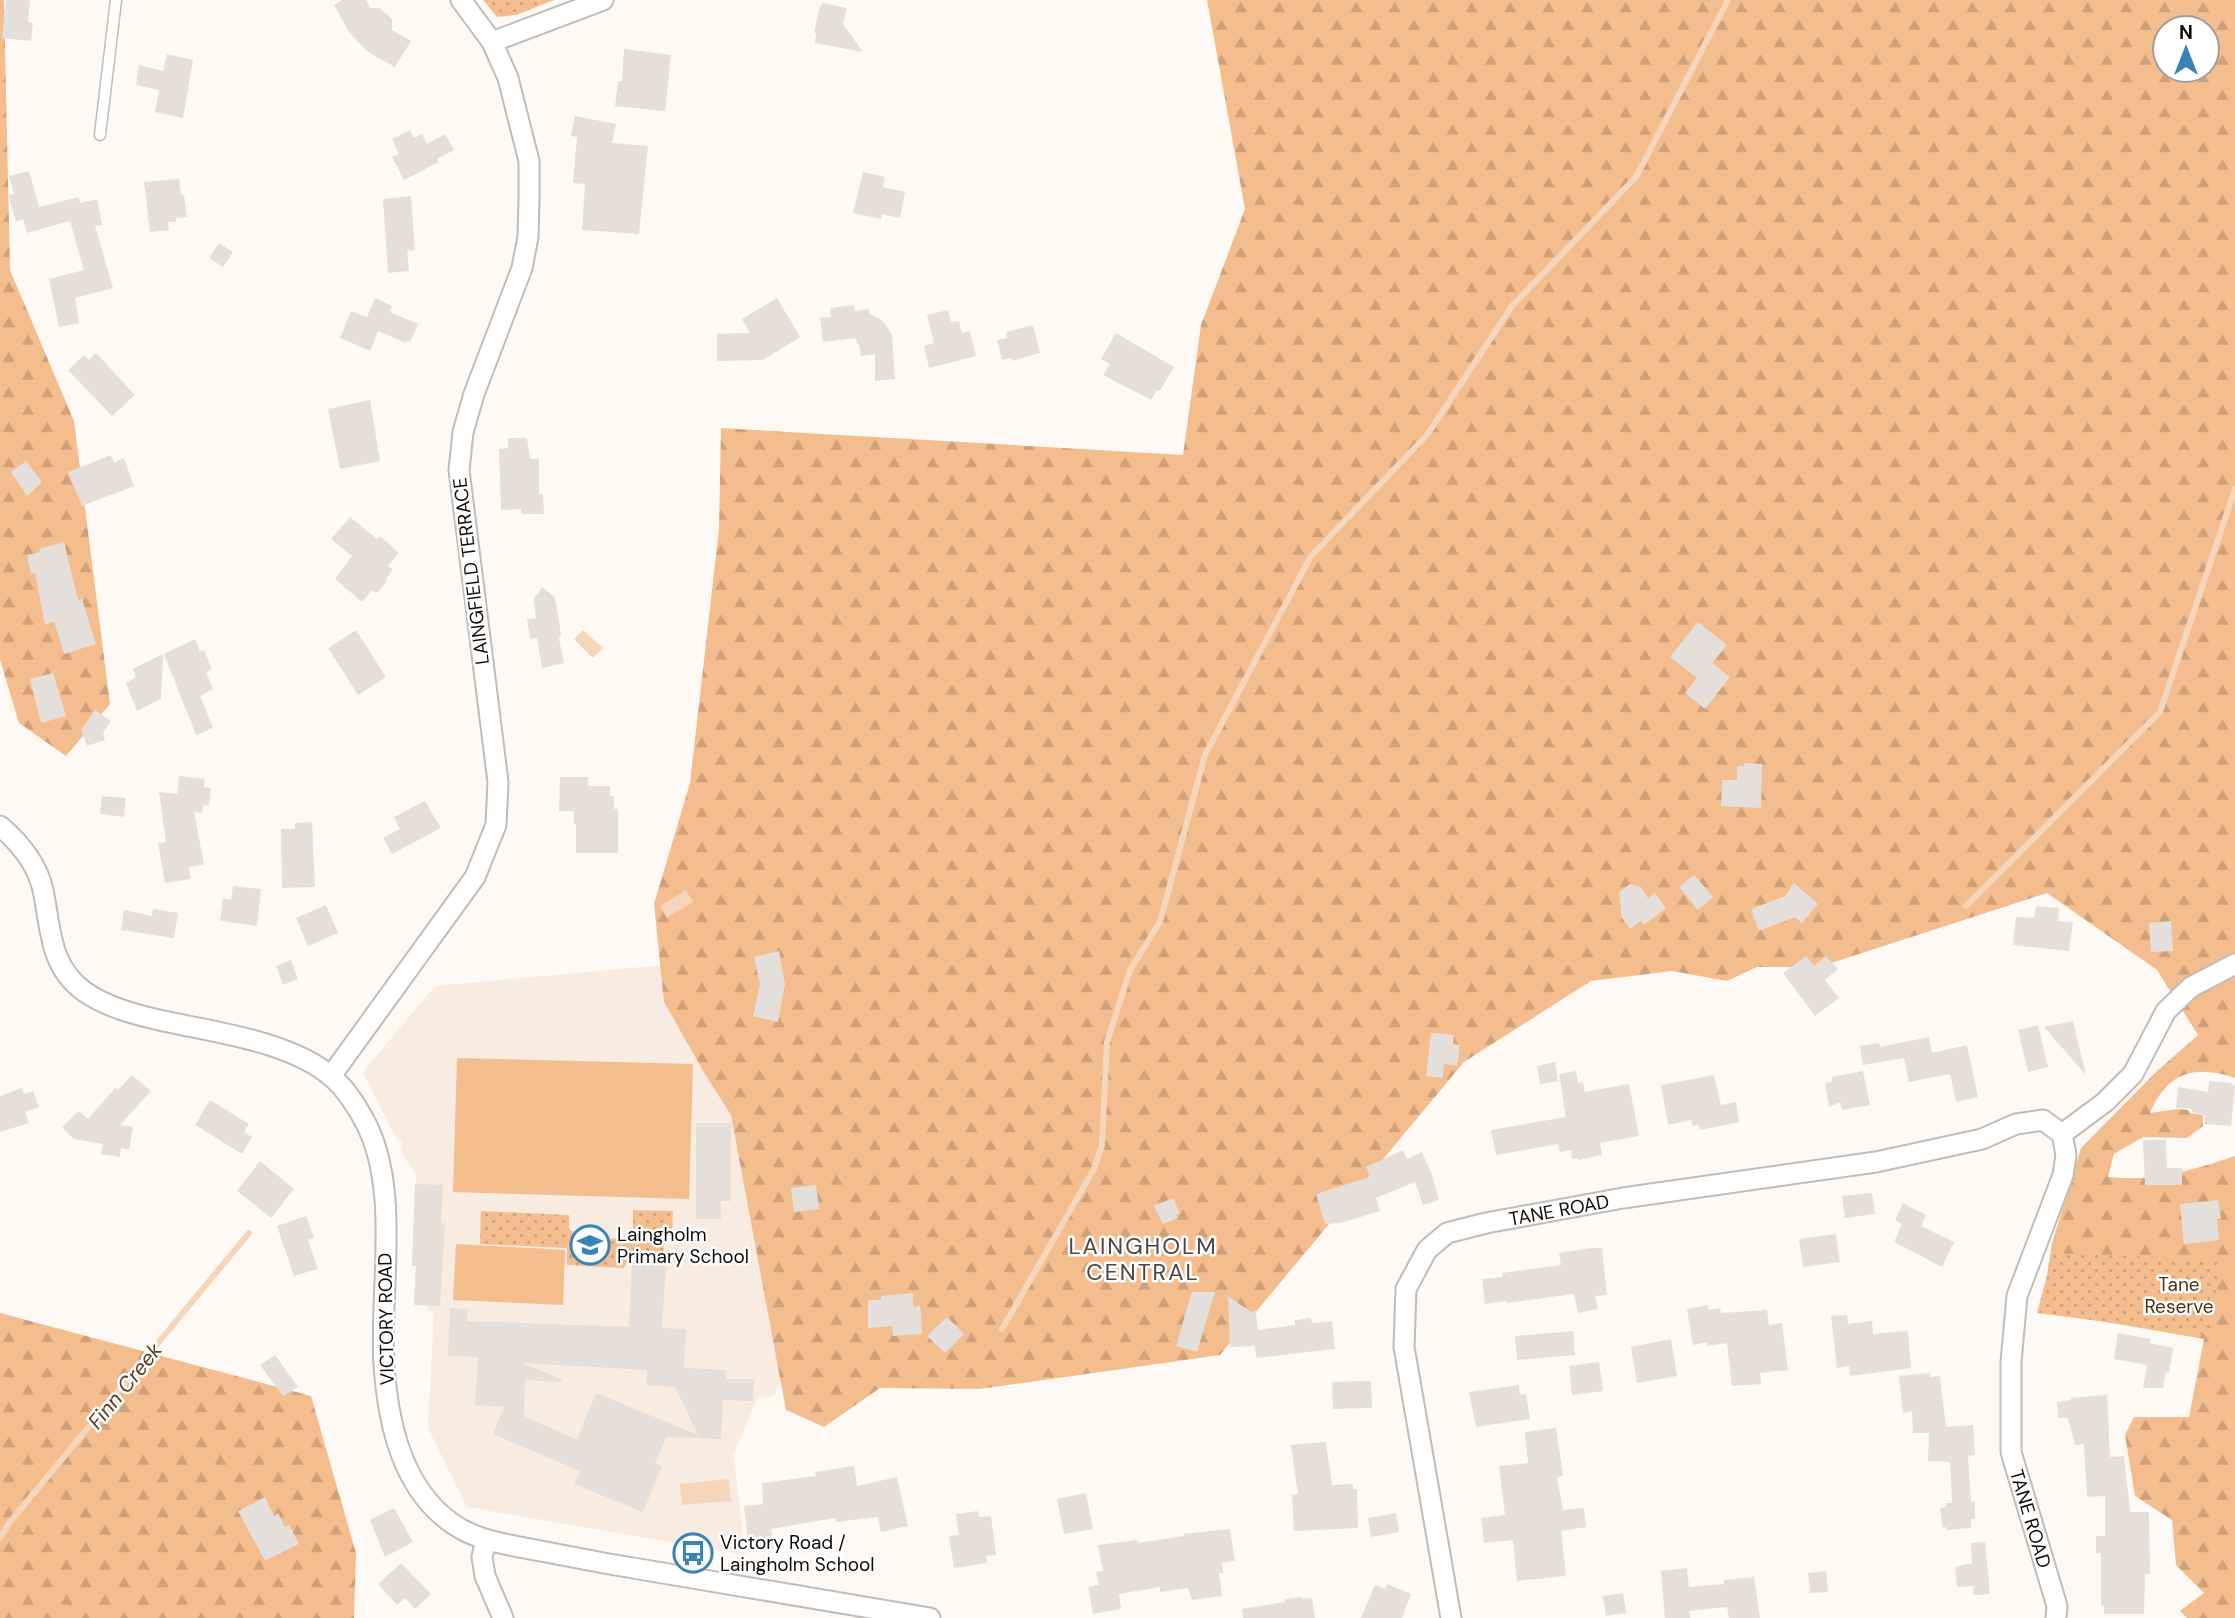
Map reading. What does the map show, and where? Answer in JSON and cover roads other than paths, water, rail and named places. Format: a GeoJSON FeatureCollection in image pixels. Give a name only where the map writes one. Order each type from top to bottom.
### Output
{"type":"FeatureCollection","features":[{"type":"Feature","properties":{"kind":"street","name":"LAINGFIELD TERRACE"},"geometry":{"type":"LineString","coordinates":[[331,1076],[475,877],[496,825],[498,782],[459,470],[463,432],[474,394],[522,268],[528,237],[529,160],[508,78],[492,42],[461,0]]}},
{"type":"Feature","properties":{"kind":"street"},"geometry":{"type":"LineString","coordinates":[[492,42],[603,0]]}},
{"type":"Feature","properties":{"kind":"street","name":"VICTORY ROAD"},"geometry":{"type":"LineString","coordinates":[[0,826],[23,848],[34,865],[43,888],[54,951],[62,967],[84,991],[121,1010],[290,1052],[331,1076],[348,1095],[365,1121],[380,1162],[385,1219],[384,1363],[391,1422],[409,1472],[437,1511],[452,1524],[486,1541],[930,1618]]}},
{"type":"Feature","properties":{"kind":"street"},"geometry":{"type":"LineString","coordinates":[[2062,1134],[2105,1102],[2133,1074],[2166,1011],[2191,987],[2235,964]]}},
{"type":"Feature","properties":{"kind":"street","name":"TANE ROAD"},"geometry":{"type":"LineString","coordinates":[[1451,1618],[1404,1347],[1406,1289],[1427,1250],[1447,1233],[1486,1223],[1623,1198],[1876,1162],[1982,1139],[2016,1124],[2043,1120],[2062,1134],[2066,1154],[2063,1175],[2017,1296],[2011,1362],[2011,1452],[2057,1606],[2056,1618]]}},
{"type":"Feature","properties":{"kind":"street"},"geometry":{"type":"LineString","coordinates":[[486,1541],[482,1557],[485,1576],[503,1618]]}},
{"type":"Feature","properties":{"kind":"lane"},"geometry":{"type":"LineString","coordinates":[[100,135],[116,0]]}},
{"type":"Feature","properties":{"kind":"waterway"},"geometry":{"type":"LineString","coordinates":[[1002,1329],[1094,1169],[1102,1145],[1107,1042],[1130,970],[1160,922],[1205,755],[1311,556],[1427,435],[1512,306],[1636,177],[1728,0]]}},
{"type":"Feature","properties":{"kind":"waterway"},"geometry":{"type":"LineString","coordinates":[[1966,906],[2160,712],[2235,489]]}},
{"type":"Feature","properties":{"kind":"waterway","name":"Finn Creek"},"geometry":{"type":"LineString","coordinates":[[0,1538],[10,1522],[249,1233]]}},
{"type":"Feature","properties":{"kind":"place","name":"Laingholm Primary School"},"geometry":{"type":"Point","coordinates":[590,1245]}},
{"type":"Feature","properties":{"kind":"place","name":"Victory Road / Laingholm School"},"geometry":{"type":"Point","coordinates":[693,1553]}},
{"type":"Feature","properties":{"kind":"district","name":"LAINGHOLM CENTRAL"},"geometry":{"type":"Point","coordinates":[1143,1259]}},
{"type":"Feature","properties":{"kind":"park label","name":"Tane Reserve"},"geometry":{"type":"Point","coordinates":[2179,1295]}}]}
